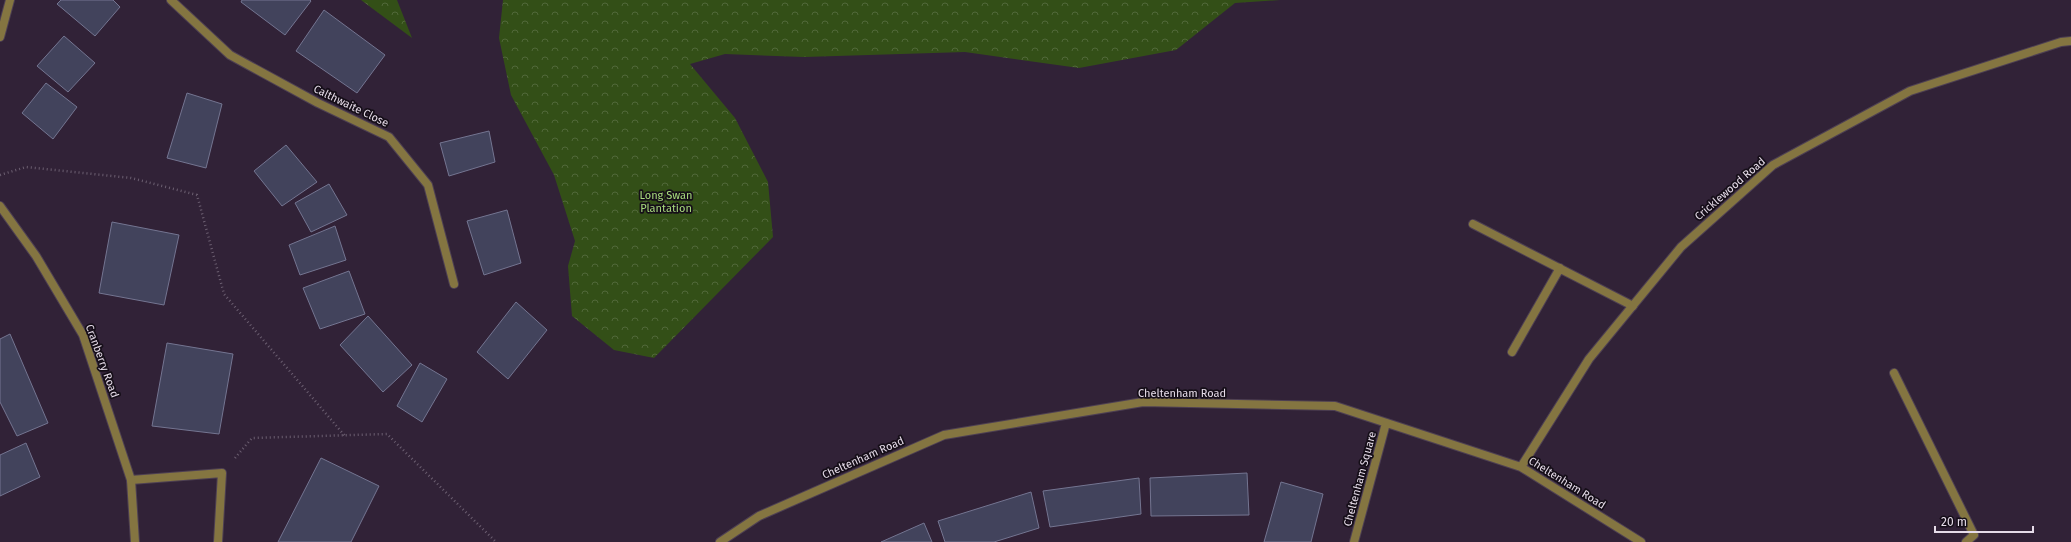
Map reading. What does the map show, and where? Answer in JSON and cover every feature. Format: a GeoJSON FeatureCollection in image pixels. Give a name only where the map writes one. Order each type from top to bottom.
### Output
{"type":"FeatureCollection","features":[{"type":"Feature","properties":{"kind":"street"},"geometry":{"type":"LineString","coordinates":[[0,37],[10,0]]}},
{"type":"Feature","properties":{"kind":"street","name":"Calthwaite Close"},"geometry":{"type":"LineString","coordinates":[[172,0],[230,56],[318,103],[389,137],[428,185],[454,284]]}},
{"type":"Feature","properties":{"kind":"street","name":"Cricklewood Road"},"geometry":{"type":"LineString","coordinates":[[1521,467],[1589,359],[1681,247],[1773,166],[1910,91],[2061,42],[2071,41]]}},
{"type":"Feature","properties":{"kind":"street","name":"Cranberry Road"},"geometry":{"type":"LineString","coordinates":[[0,206],[36,256],[83,335],[131,480],[135,542]]}},
{"type":"Feature","properties":{"kind":"street"},"geometry":{"type":"LineString","coordinates":[[1473,224],[1633,306]]}},
{"type":"Feature","properties":{"kind":"street"},"geometry":{"type":"LineString","coordinates":[[1512,352],[1560,268]]}},
{"type":"Feature","properties":{"kind":"street"},"geometry":{"type":"LineString","coordinates":[[1894,373],[1974,535],[1966,542]]}},
{"type":"Feature","properties":{"kind":"street","name":"Cheltenham Road"},"geometry":{"type":"LineString","coordinates":[[720,542],[758,516],[944,435],[1143,402],[1335,406],[1521,467],[1641,542]]}},
{"type":"Feature","properties":{"kind":"street","name":"Cheltenham Square"},"geometry":{"type":"LineString","coordinates":[[1354,542],[1386,423]]}},
{"type":"Feature","properties":{"kind":"street"},"geometry":{"type":"LineString","coordinates":[[131,480],[222,473],[218,542]]}},
{"type":"Feature","properties":{"kind":"path"},"geometry":{"type":"LineString","coordinates":[[0,175],[26,167],[131,178],[197,195],[224,294],[345,436]]}},
{"type":"Feature","properties":{"kind":"path"},"geometry":{"type":"LineString","coordinates":[[222,473],[252,438],[386,434],[496,542]]}},
{"type":"Feature","properties":{"kind":"green space"},"geometry":{"type":"Polygon","coordinates":[[[361,0],[397,0],[412,38],[361,0]]]}},
{"type":"Feature","properties":{"kind":"green space","name":"Long Swan Plantation"},"geometry":{"type":"Polygon","coordinates":[[[503,0],[1280,0],[1235,3],[1176,50],[1079,68],[965,52],[804,57],[725,54],[690,64],[735,118],[768,182],[773,237],[654,358],[614,350],[572,316],[568,266],[575,241],[554,175],[511,95],[499,38],[503,0]]]}},
{"type":"Feature","properties":{"kind":"building"},"geometry":{"type":"Polygon","coordinates":[[[61,0],[113,0],[120,7],[95,36],[57,4],[61,0]]]}},
{"type":"Feature","properties":{"kind":"building"},"geometry":{"type":"Polygon","coordinates":[[[242,0],[311,1],[285,35],[241,2],[242,0]]]}},
{"type":"Feature","properties":{"kind":"building"},"geometry":{"type":"Polygon","coordinates":[[[324,10],[385,55],[357,93],[296,51],[324,10]]]}},
{"type":"Feature","properties":{"kind":"building"},"geometry":{"type":"Polygon","coordinates":[[[64,36],[95,63],[68,92],[37,66],[64,36]]]}},
{"type":"Feature","properties":{"kind":"building"},"geometry":{"type":"Polygon","coordinates":[[[46,83],[77,107],[53,139],[22,113],[46,83]]]}},
{"type":"Feature","properties":{"kind":"building"},"geometry":{"type":"Polygon","coordinates":[[[187,93],[222,104],[206,168],[167,158],[187,93]]]}},
{"type":"Feature","properties":{"kind":"building"},"geometry":{"type":"Polygon","coordinates":[[[489,131],[495,162],[449,176],[440,143],[489,131]]]}},
{"type":"Feature","properties":{"kind":"building"},"geometry":{"type":"Polygon","coordinates":[[[286,145],[317,182],[282,206],[254,171],[286,145]]]}},
{"type":"Feature","properties":{"kind":"building"},"geometry":{"type":"Polygon","coordinates":[[[329,184],[347,215],[311,232],[295,203],[329,184]]]}},
{"type":"Feature","properties":{"kind":"building"},"geometry":{"type":"Polygon","coordinates":[[[507,210],[521,263],[484,275],[467,221],[507,210]]]}},
{"type":"Feature","properties":{"kind":"building"},"geometry":{"type":"Polygon","coordinates":[[[112,222],[179,235],[164,305],[99,293],[112,222]]]}},
{"type":"Feature","properties":{"kind":"building"},"geometry":{"type":"Polygon","coordinates":[[[335,226],[346,260],[300,275],[289,245],[335,226]]]}},
{"type":"Feature","properties":{"kind":"building"},"geometry":{"type":"Polygon","coordinates":[[[349,271],[365,314],[320,329],[303,288],[349,271]]]}},
{"type":"Feature","properties":{"kind":"building"},"geometry":{"type":"Polygon","coordinates":[[[516,302],[547,330],[508,379],[477,352],[516,302]]]}},
{"type":"Feature","properties":{"kind":"building"},"geometry":{"type":"Polygon","coordinates":[[[368,316],[412,365],[383,392],[340,345],[368,316]]]}},
{"type":"Feature","properties":{"kind":"building"},"geometry":{"type":"Polygon","coordinates":[[[10,334],[48,423],[17,436],[0,402],[0,339],[10,334]]]}},
{"type":"Feature","properties":{"kind":"building"},"geometry":{"type":"Polygon","coordinates":[[[167,343],[233,354],[219,434],[152,426],[167,343]]]}},
{"type":"Feature","properties":{"kind":"building"},"geometry":{"type":"Polygon","coordinates":[[[420,363],[447,379],[422,422],[397,406],[420,363]]]}},
{"type":"Feature","properties":{"kind":"building"},"geometry":{"type":"Polygon","coordinates":[[[26,443],[40,477],[0,496],[0,455],[26,443]]]}},
{"type":"Feature","properties":{"kind":"building"},"geometry":{"type":"Polygon","coordinates":[[[321,458],[379,486],[351,542],[278,542],[321,458]]]}},
{"type":"Feature","properties":{"kind":"building"},"geometry":{"type":"Polygon","coordinates":[[[1247,473],[1249,515],[1151,516],[1150,478],[1247,473]]]}},
{"type":"Feature","properties":{"kind":"building"},"geometry":{"type":"Polygon","coordinates":[[[1139,478],[1141,514],[1050,527],[1043,491],[1139,478]]]}},
{"type":"Feature","properties":{"kind":"building"},"geometry":{"type":"Polygon","coordinates":[[[1281,482],[1323,494],[1311,542],[1264,542],[1281,482]]]}},
{"type":"Feature","properties":{"kind":"building"},"geometry":{"type":"Polygon","coordinates":[[[1031,492],[1039,528],[994,542],[945,542],[938,521],[1031,492]]]}},
{"type":"Feature","properties":{"kind":"building"},"geometry":{"type":"Polygon","coordinates":[[[924,523],[932,542],[881,542],[924,523]]]}}]}
